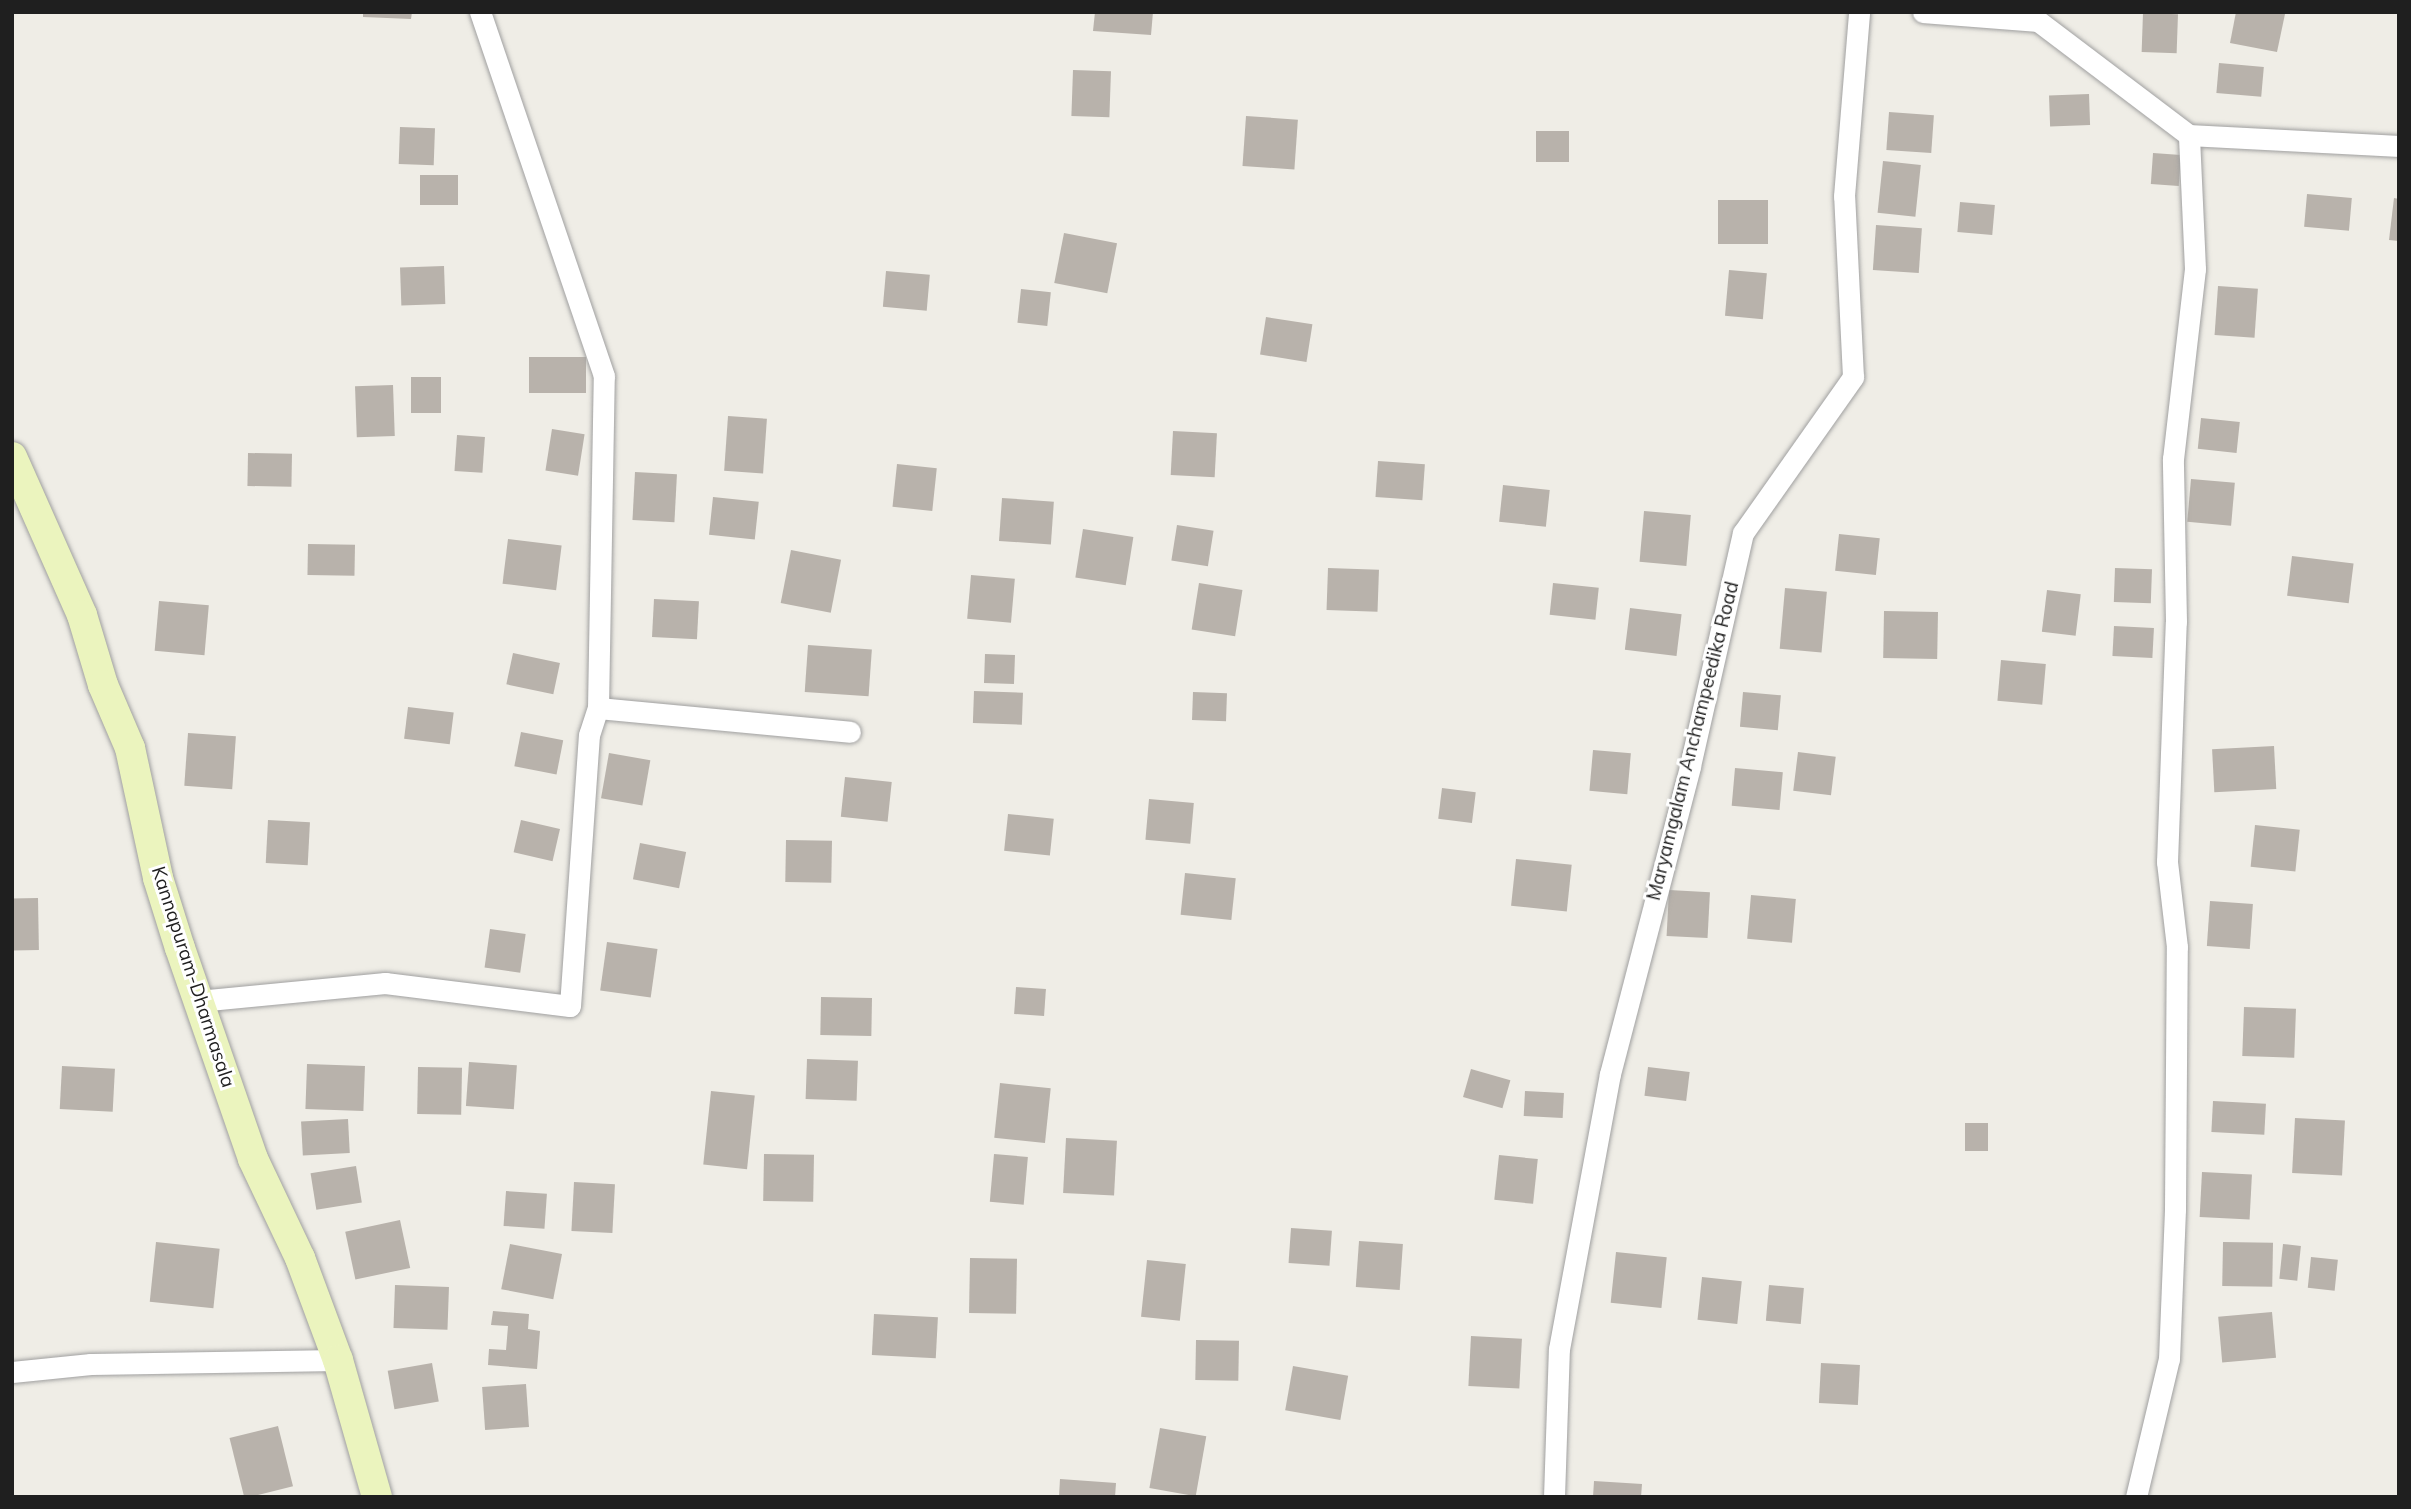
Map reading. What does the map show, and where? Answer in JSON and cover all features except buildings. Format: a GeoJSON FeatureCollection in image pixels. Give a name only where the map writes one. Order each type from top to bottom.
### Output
{"type":"FeatureCollection","features":[{"type":"Feature","properties":{"kind":"main road","name":"Kannapuram-Dharmasala"},"geometry":{"type":"LineString","coordinates":[[12,457],[82,615],[103,685],[130,748],[158,878],[198,1002],[253,1158],[300,1258],[338,1360],[377,1497]]}},
{"type":"Feature","properties":{"kind":"street"},"geometry":{"type":"LineString","coordinates":[[198,1002],[385,982],[570,1006],[589,735],[598,708],[604,376],[480,12]]}},
{"type":"Feature","properties":{"kind":"street","name":"Maryamgalam Anchampeedika Road"},"geometry":{"type":"LineString","coordinates":[[1554,1497],[1559,1349],[1610,1074],[1690,766],[1743,533],[1853,377],[1844,196],[1859,12]]}},
{"type":"Feature","properties":{"kind":"street"},"geometry":{"type":"LineString","coordinates":[[1923,12],[2038,21],[2189,135],[2399,146]]}},
{"type":"Feature","properties":{"kind":"street"},"geometry":{"type":"LineString","coordinates":[[2136,1497],[2169,1359],[2174,1250],[2177,947],[2166,862],[2176,622],[2173,459],[2195,269],[2189,135]]}},
{"type":"Feature","properties":{"kind":"street"},"geometry":{"type":"LineString","coordinates":[[598,708],[850,732]]}},
{"type":"Feature","properties":{"kind":"street"},"geometry":{"type":"LineString","coordinates":[[12,1372],[91,1364],[338,1360]]}}]}
